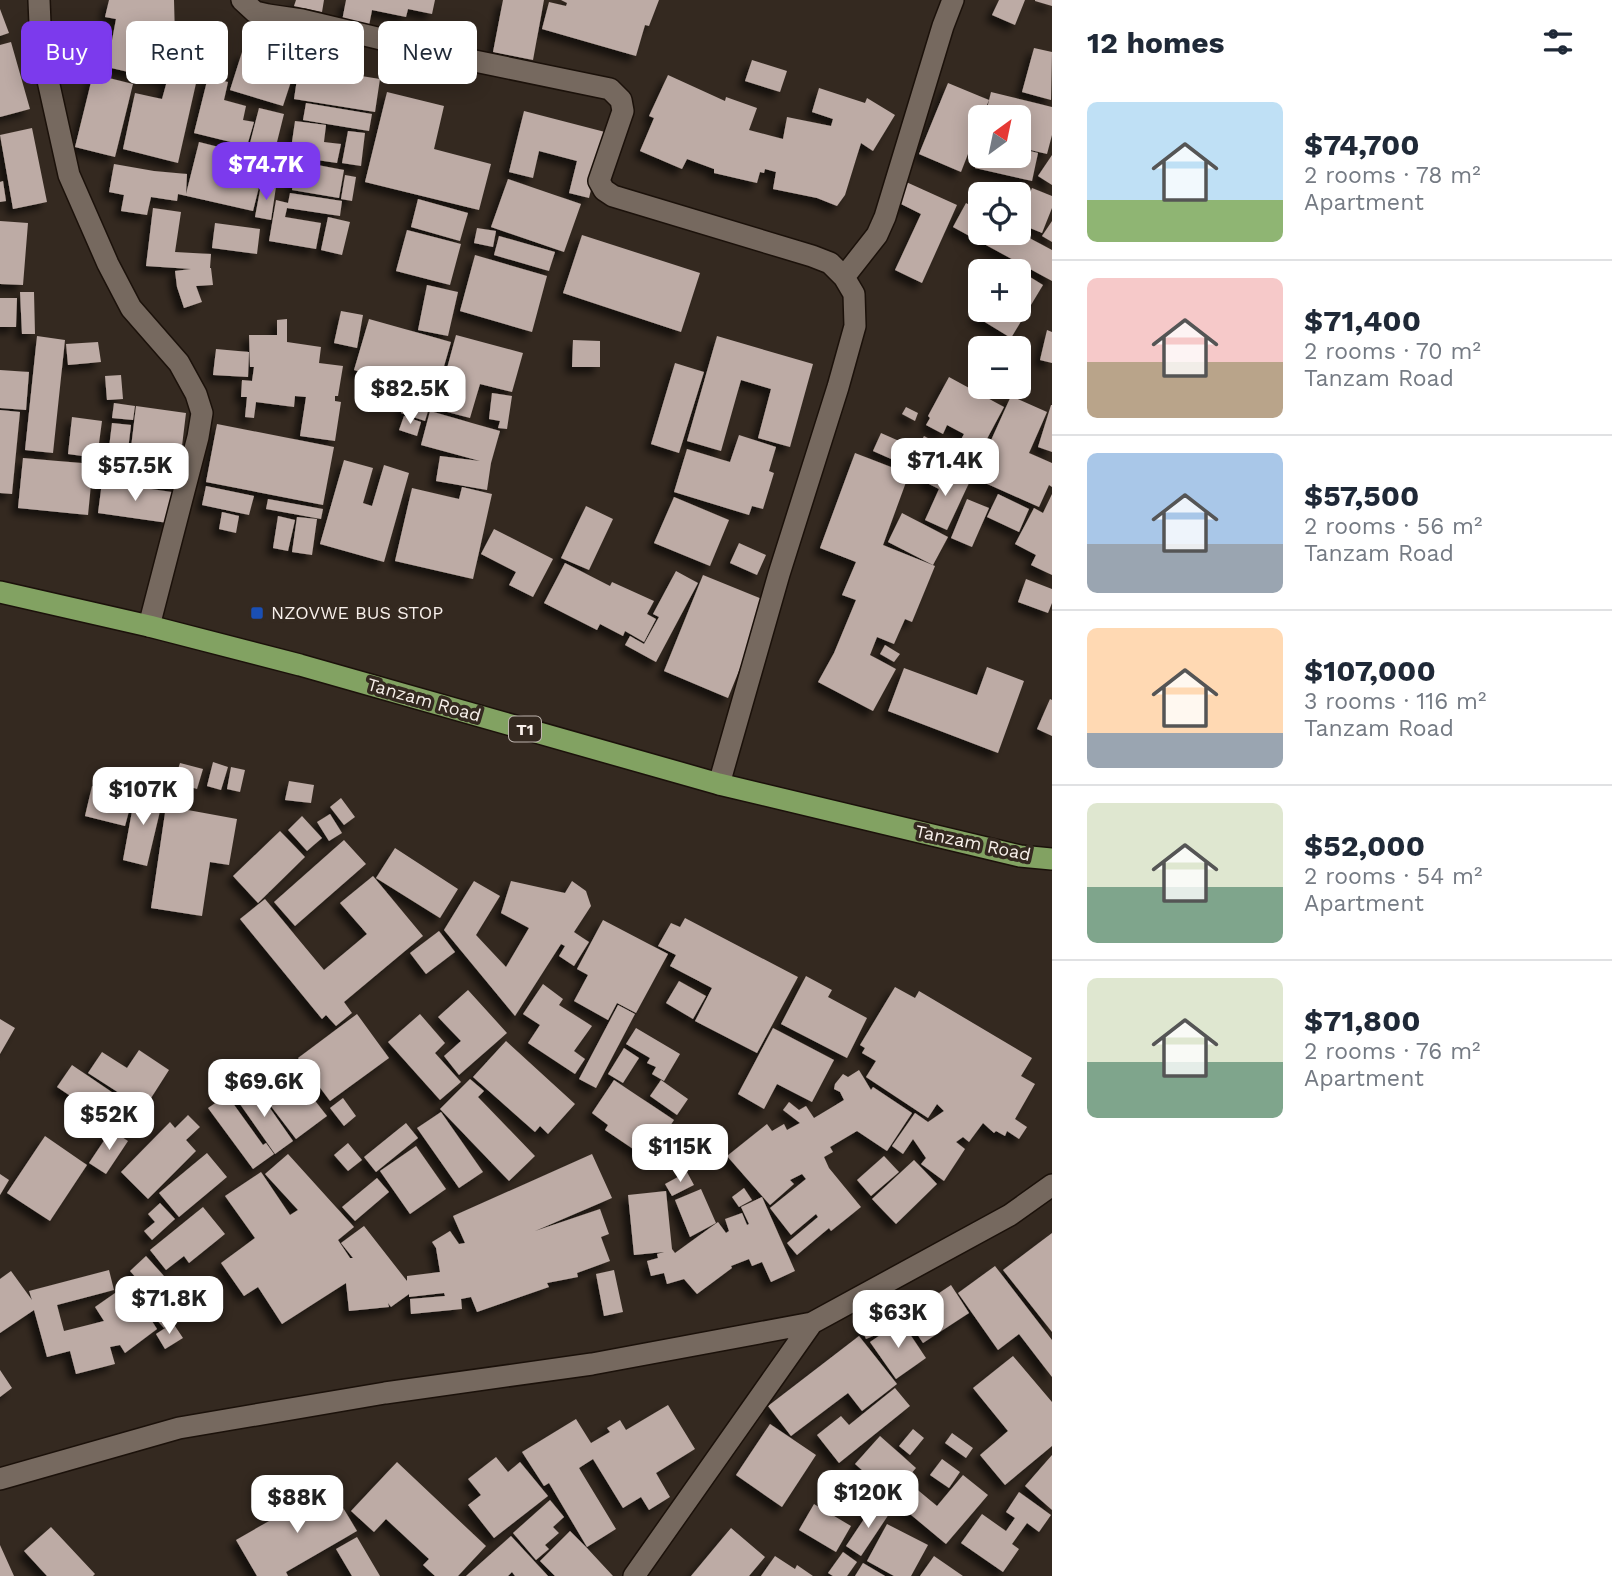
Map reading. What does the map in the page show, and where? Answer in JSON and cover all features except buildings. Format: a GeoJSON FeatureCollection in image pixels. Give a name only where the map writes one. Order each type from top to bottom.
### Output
{"type":"FeatureCollection","features":[{"type":"Feature","properties":{"kind":"highway","name":"Tanzam Road"},"geometry":{"type":"LineString","coordinates":[[0,592],[149,626],[300,665],[719,784],[1020,856],[1052,859]]}},
{"type":"Feature","properties":{"kind":"street"},"geometry":{"type":"LineString","coordinates":[[39,0],[41,48],[69,176],[108,264],[131,308],[179,363],[196,394],[202,413],[149,626]]}},
{"type":"Feature","properties":{"kind":"street"},"geometry":{"type":"LineString","coordinates":[[242,0],[255,12],[302,20],[465,59],[610,89],[621,100],[623,111],[599,181],[604,190],[613,196],[812,256],[830,263],[845,277],[854,294],[855,326],[779,574],[719,784]]}},
{"type":"Feature","properties":{"kind":"street"},"geometry":{"type":"LineString","coordinates":[[845,277],[877,235],[885,217],[953,0]]}},
{"type":"Feature","properties":{"kind":"street"},"geometry":{"type":"LineString","coordinates":[[0,1479],[179,1429],[385,1393],[592,1364],[812,1324],[1010,1215],[1052,1185]]}},
{"type":"Feature","properties":{"kind":"street"},"geometry":{"type":"LineString","coordinates":[[634,1576],[812,1324]]}},
{"type":"Feature","properties":{"kind":"place","name":"NZOVWE BUS STOP"},"geometry":{"type":"Point","coordinates":[257,613]}}]}
